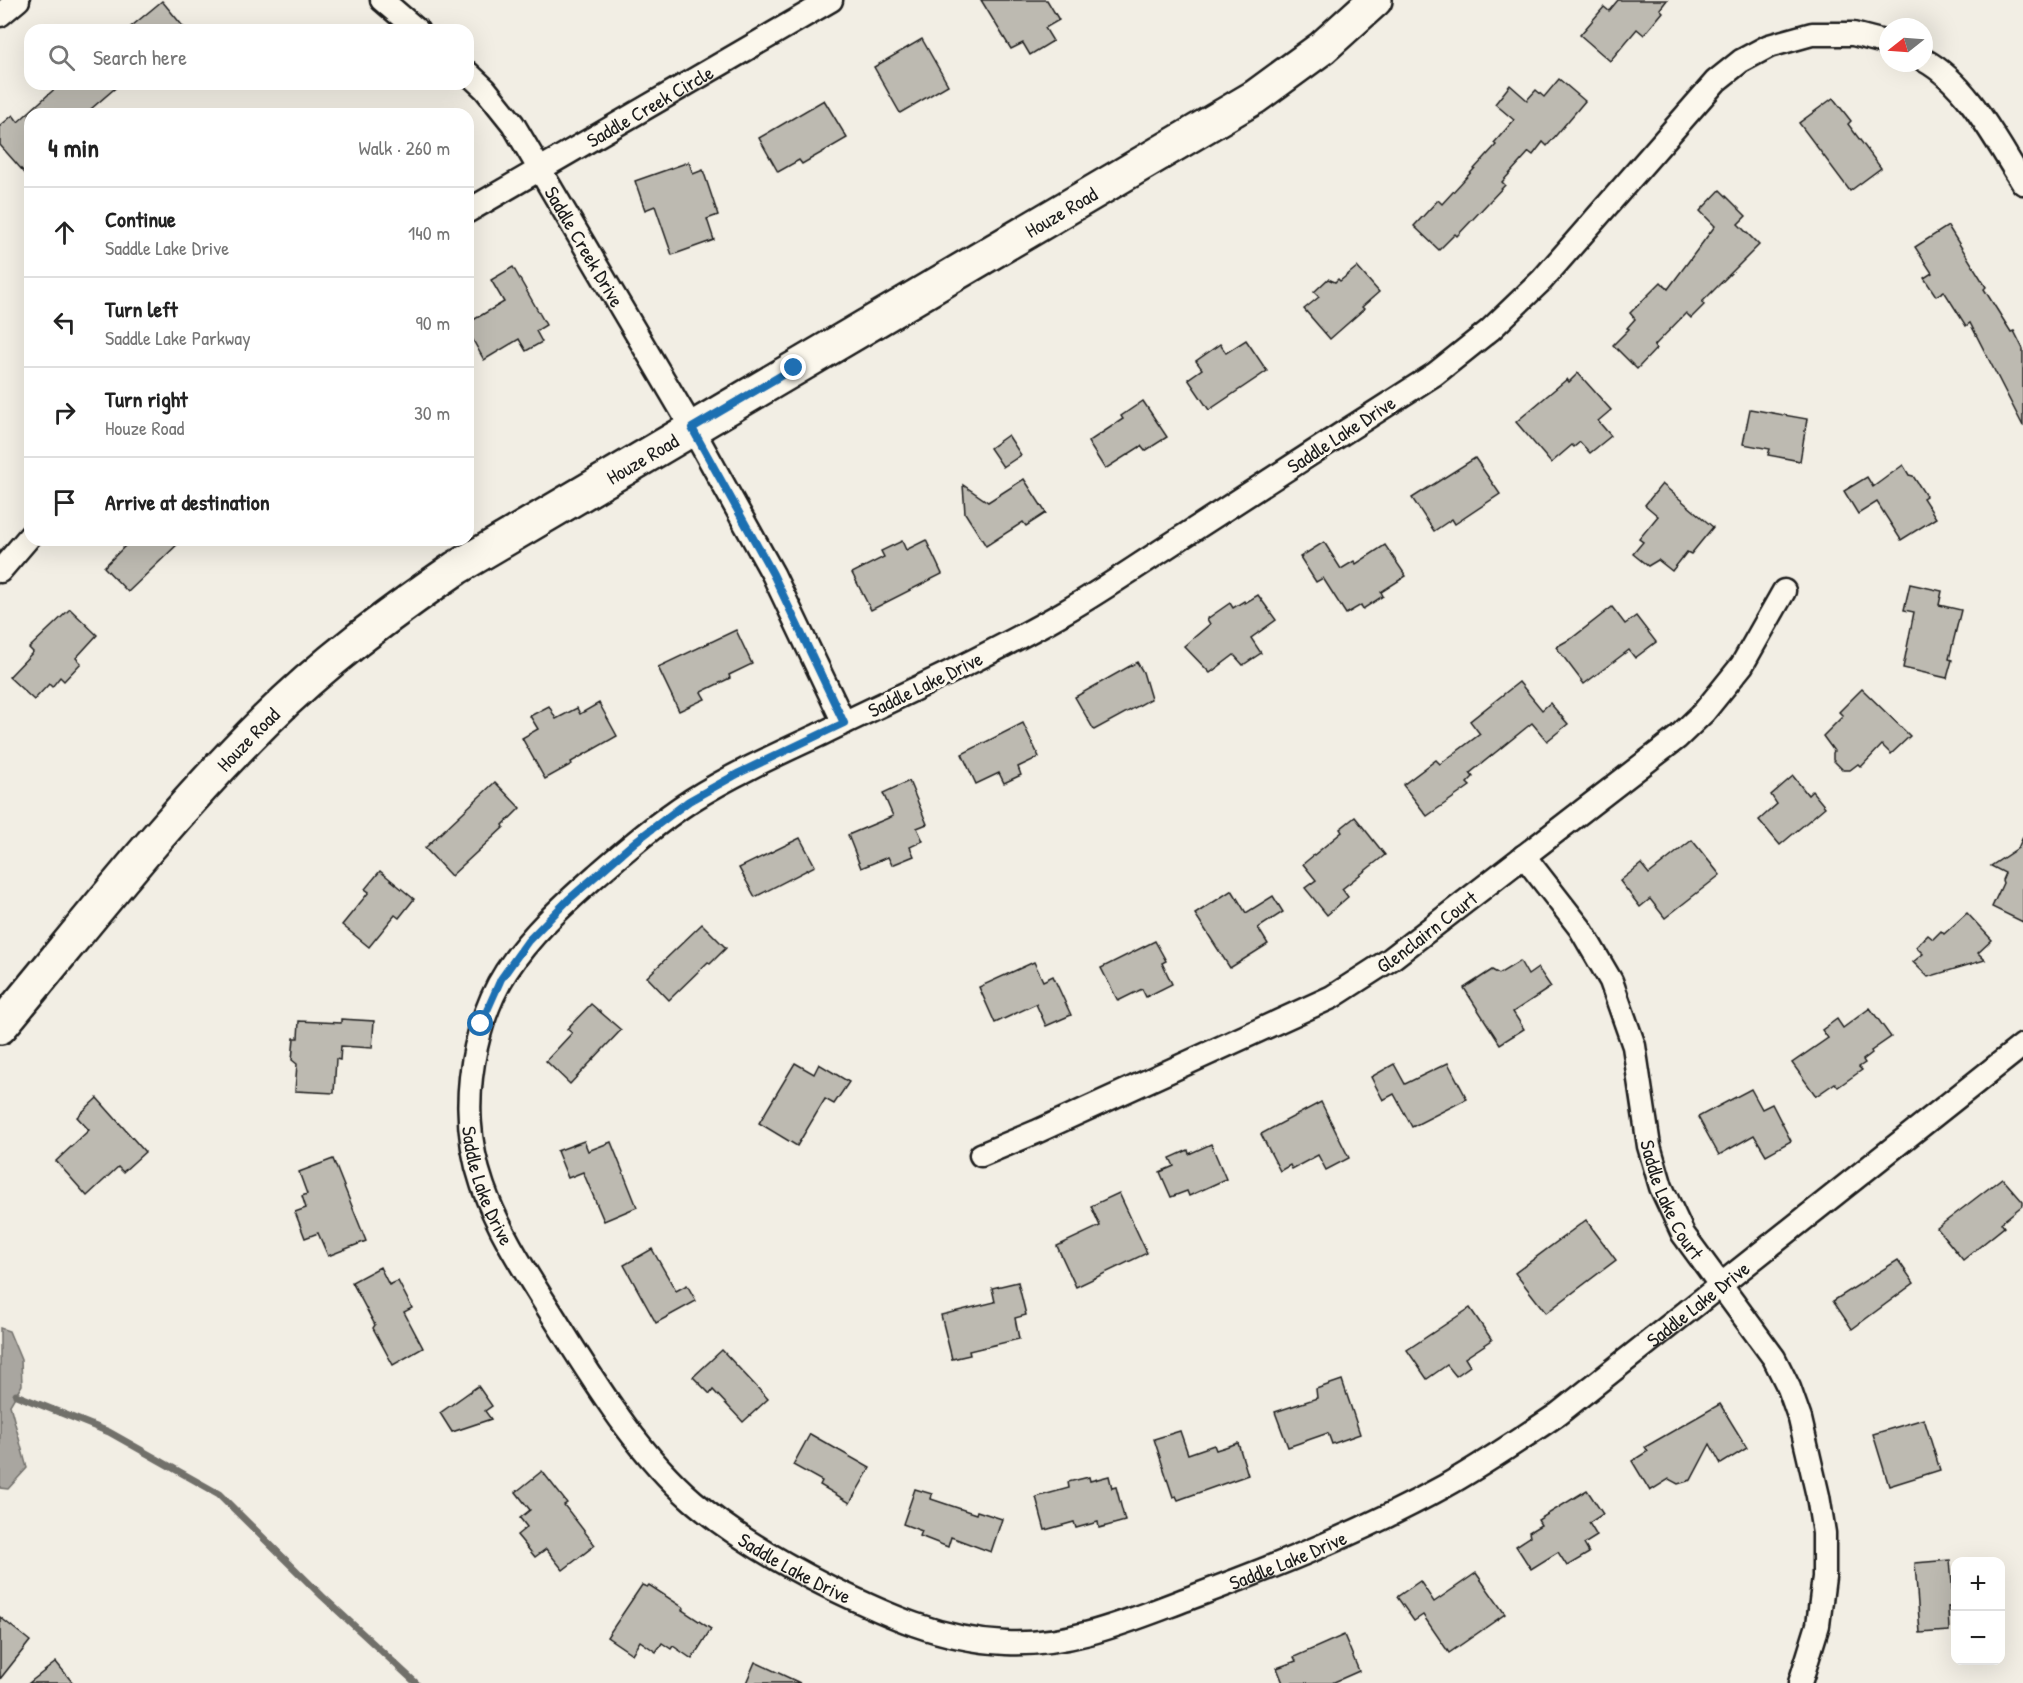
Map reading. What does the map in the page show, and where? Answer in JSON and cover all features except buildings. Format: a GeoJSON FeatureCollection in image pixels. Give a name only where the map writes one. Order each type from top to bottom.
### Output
{"type":"FeatureCollection","features":[{"type":"Feature","properties":{"kind":"main road","name":"Houze Road"},"geometry":{"type":"LineString","coordinates":[[0,1027],[203,785],[266,720],[332,659],[391,613],[456,568],[1255,97],[1322,48],[1375,0]]}},
{"type":"Feature","properties":{"kind":"street"},"geometry":{"type":"LineString","coordinates":[[382,0],[410,24]]}},
{"type":"Feature","properties":{"kind":"street","name":"Saddle Creek Circle"},"geometry":{"type":"LineString","coordinates":[[474,208],[831,0]]}},
{"type":"Feature","properties":{"kind":"street","name":"Saddle Lake Drive"},"geometry":{"type":"LineString","coordinates":[[1879,41],[1853,34],[1812,34],[1769,46],[1741,61],[1716,81],[1542,280],[1490,330],[1435,374],[1067,611],[984,656],[739,773],[689,801],[636,841],[568,900],[528,941],[501,979],[481,1024],[470,1076],[469,1121],[476,1169],[491,1211],[518,1259],[604,1397],[639,1445],[692,1500],[753,1546],[797,1571],[887,1615],[942,1635],[1015,1644],[1094,1634],[1243,1578],[1378,1520],[1443,1487],[1558,1414],[2023,1044]]}},
{"type":"Feature","properties":{"kind":"street"},"geometry":{"type":"LineString","coordinates":[[1933,67],[1954,83],[1973,105],[2023,183]]}},
{"type":"Feature","properties":{"kind":"street","name":"Saddle Creek Drive"},"geometry":{"type":"LineString","coordinates":[[474,79],[513,124],[692,428],[773,574],[844,723]]}},
{"type":"Feature","properties":{"kind":"street"},"geometry":{"type":"LineString","coordinates":[[0,571],[24,543]]}},
{"type":"Feature","properties":{"kind":"street","name":"Glenclairn Court"},"geometry":{"type":"LineString","coordinates":[[981,1155],[1332,997],[1391,959],[1677,738],[1704,712],[1742,665],[1784,591]]}},
{"type":"Feature","properties":{"kind":"street","name":"Saddle Lake Court"},"geometry":{"type":"LineString","coordinates":[[1524,856],[1580,928],[1611,981],[1634,1046],[1649,1146],[1661,1187],[1683,1234],[1774,1358],[1789,1388],[1800,1419],[1824,1533],[1824,1576],[1818,1625],[1800,1683]]}},
{"type":"Feature","properties":{"kind":"shaded area"},"geometry":{"type":"Polygon","coordinates":[[[0,1328],[9,1331],[21,1360],[22,1385],[10,1405],[27,1468],[8,1489],[0,1488],[0,1328]]]}},
{"type":"Feature","properties":{"kind":"waterway"},"geometry":{"type":"LineString","coordinates":[[16,1395],[109,1432],[219,1494],[322,1596],[416,1683]]}},
{"type":"Feature","properties":{"kind":"route"},"geometry":{"type":"LineString","coordinates":[[481,1024],[501,979],[528,941],[568,900],[636,841],[689,801],[739,773],[844,723],[773,574],[692,428],[794,368]]}}]}
